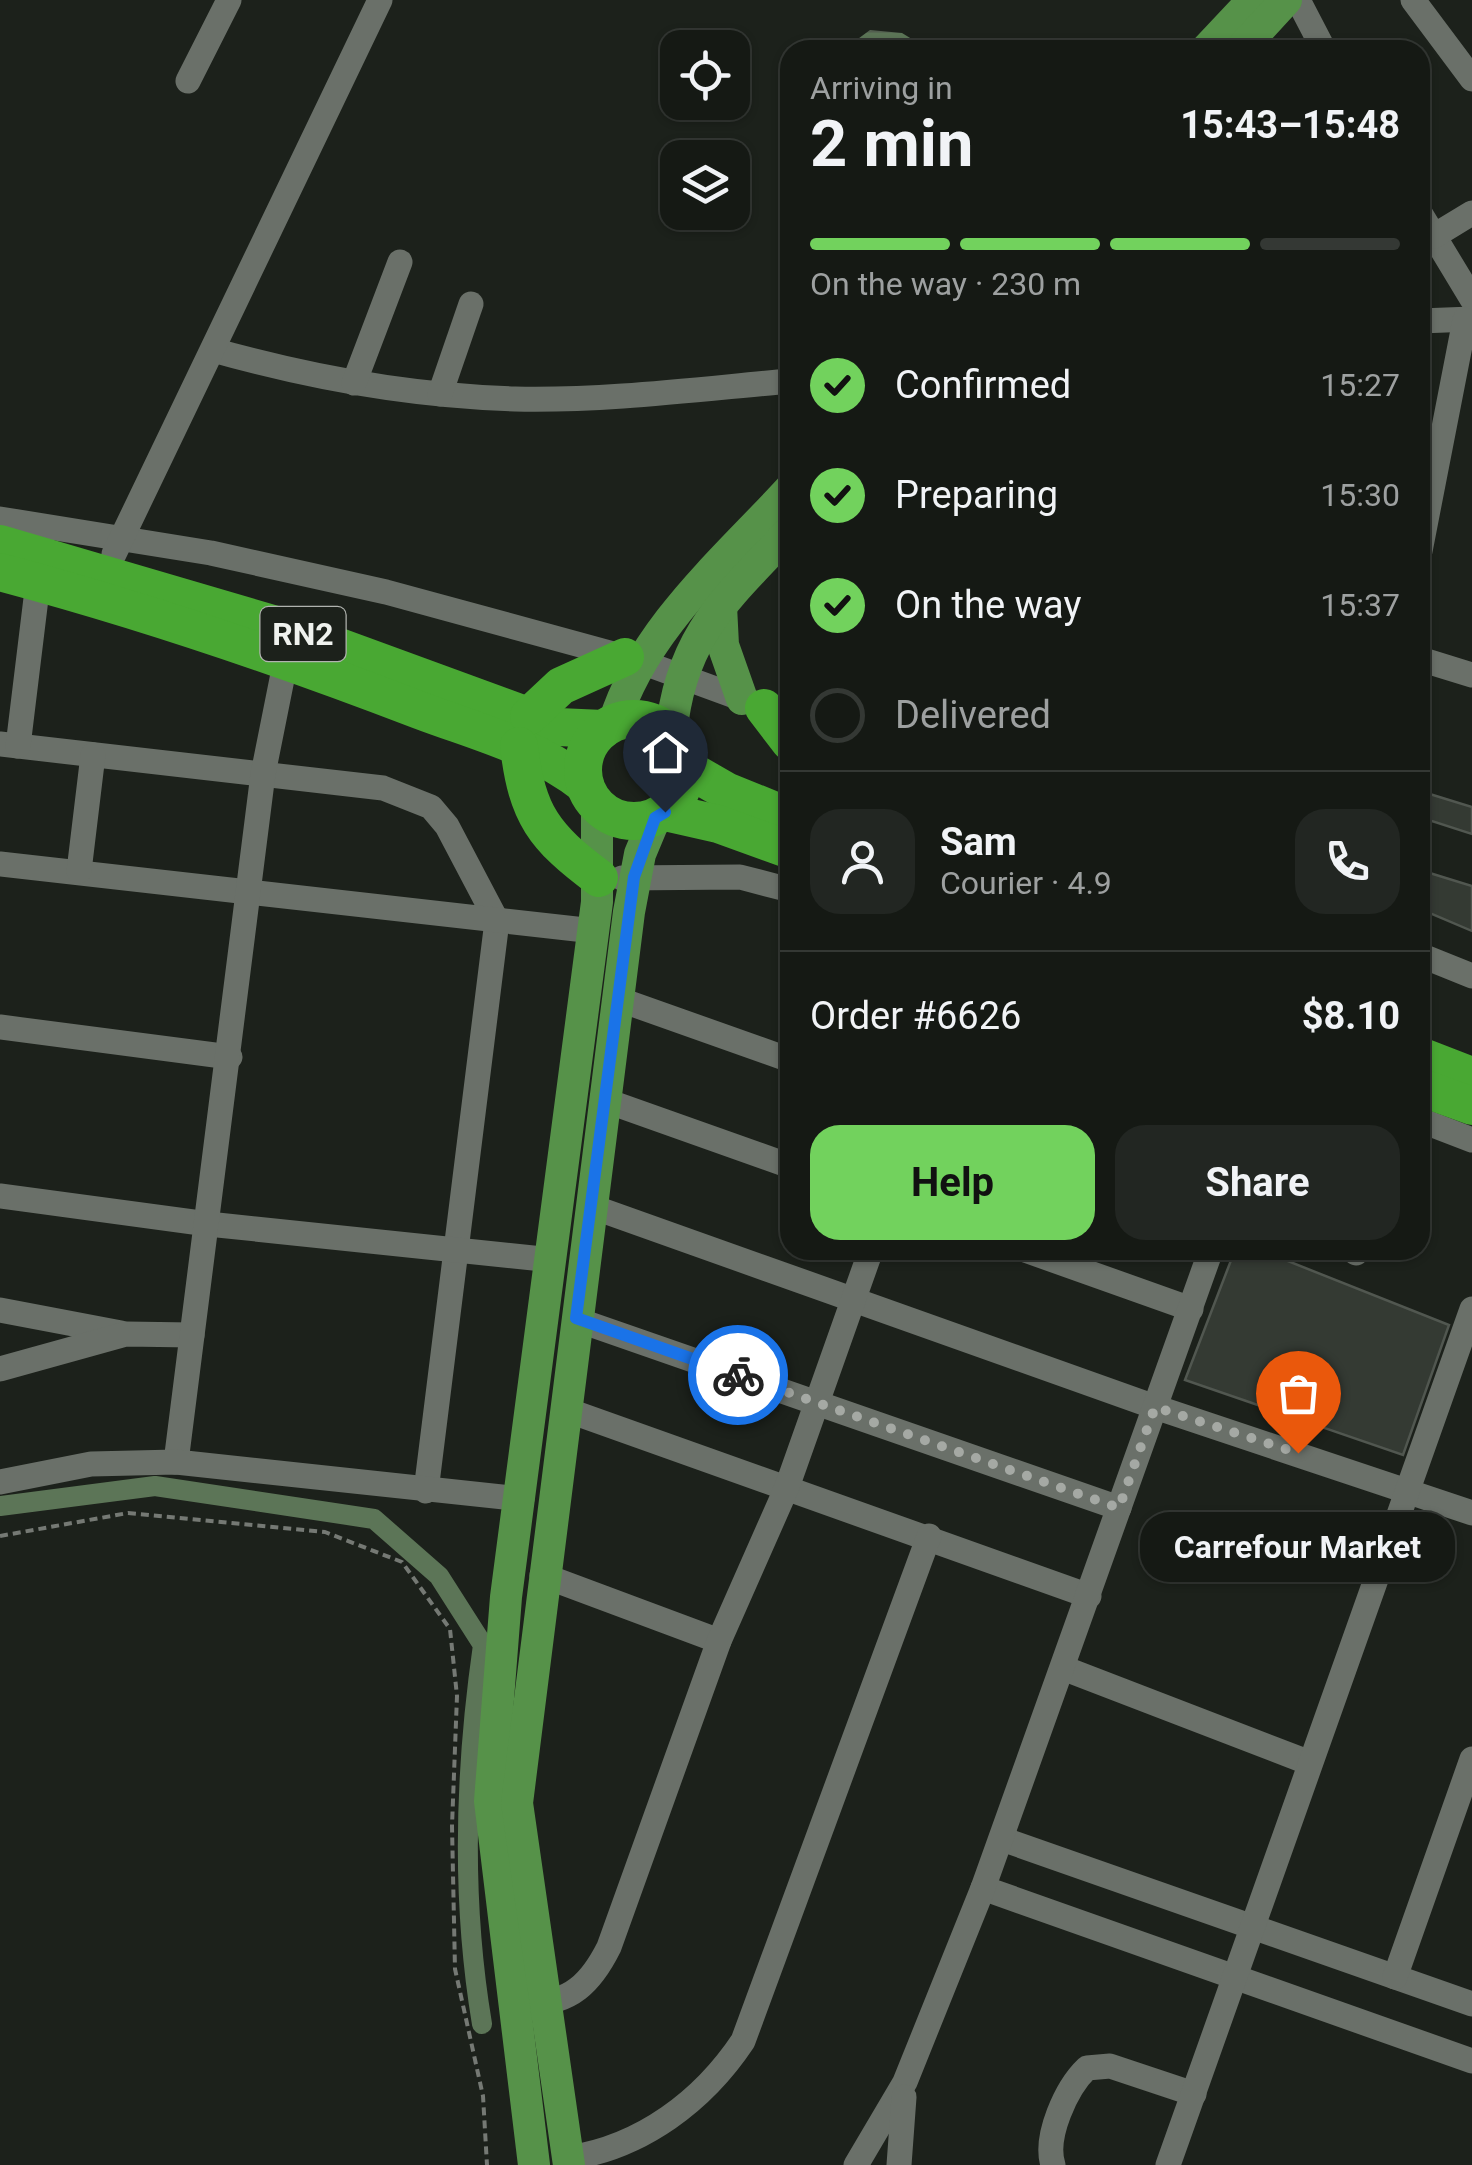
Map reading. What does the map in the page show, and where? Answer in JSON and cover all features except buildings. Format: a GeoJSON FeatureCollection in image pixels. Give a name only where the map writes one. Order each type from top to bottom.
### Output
{"type":"FeatureCollection","features":[{"type":"Feature","properties":{"kind":"highway","name":"RN2"},"geometry":{"type":"LineString","coordinates":[[0,544],[113,556],[524,731],[618,819],[660,815],[718,824],[780,846]]}},
{"type":"Feature","properties":{"kind":"highway","name":"RN2"},"geometry":{"type":"LineString","coordinates":[[0,572],[524,731],[573,730],[638,719],[726,791],[780,814]]}},
{"type":"Feature","properties":{"kind":"highway"},"geometry":{"type":"LineString","coordinates":[[616,878],[554,844],[536,818],[525,791],[524,731],[560,686],[632,658]]}},
{"type":"Feature","properties":{"kind":"highway"},"geometry":{"type":"LineString","coordinates":[[591,796],[588,748],[608,726]]}},
{"type":"Feature","properties":{"kind":"highway"},"geometry":{"type":"LineString","coordinates":[[660,815],[681,792],[678,752]]}},
{"type":"Feature","properties":{"kind":"highway"},"geometry":{"type":"LineString","coordinates":[[1430,1060],[1472,1076]]}},
{"type":"Feature","properties":{"kind":"highway"},"geometry":{"type":"LineString","coordinates":[[1430,1091],[1472,1106]]}},
{"type":"Feature","properties":{"kind":"main road"},"geometry":{"type":"LineString","coordinates":[[1215,40],[1236,18],[1286,0]]}},
{"type":"Feature","properties":{"kind":"main road"},"geometry":{"type":"LineString","coordinates":[[608,726],[632,658],[780,499]]}},
{"type":"Feature","properties":{"kind":"main road"},"geometry":{"type":"LineString","coordinates":[[678,752],[680,676],[692,648],[721,606],[780,542]]}},
{"type":"Feature","properties":{"kind":"main road"},"geometry":{"type":"LineString","coordinates":[[721,606],[722,644],[766,708]]}},
{"type":"Feature","properties":{"kind":"main road"},"geometry":{"type":"LineString","coordinates":[[534,2165],[530,2004],[517,1803],[542,1575],[618,999],[616,878],[591,796]]}},
{"type":"Feature","properties":{"kind":"main road"},"geometry":{"type":"LineString","coordinates":[[569,2162],[530,2004],[490,1802],[506,1597],[522,1499],[594,931],[616,878],[660,815]]}},
{"type":"Feature","properties":{"kind":"street"},"geometry":{"type":"LineString","coordinates":[[188,81],[229,0]]}},
{"type":"Feature","properties":{"kind":"street"},"geometry":{"type":"LineString","coordinates":[[113,556],[380,0]]}},
{"type":"Feature","properties":{"kind":"street"},"geometry":{"type":"LineString","coordinates":[[1298,0],[1319,40]]}},
{"type":"Feature","properties":{"kind":"street"},"geometry":{"type":"LineString","coordinates":[[1413,0],[1472,80]]}},
{"type":"Feature","properties":{"kind":"street"},"geometry":{"type":"LineString","coordinates":[[1434,236],[1472,213]]}},
{"type":"Feature","properties":{"kind":"street"},"geometry":{"type":"LineString","coordinates":[[1430,229],[1470,313],[1430,500]]}},
{"type":"Feature","properties":{"kind":"street"},"geometry":{"type":"LineString","coordinates":[[354,383],[400,262]]}},
{"type":"Feature","properties":{"kind":"street"},"geometry":{"type":"LineString","coordinates":[[440,394],[471,304]]}},
{"type":"Feature","properties":{"kind":"street"},"geometry":{"type":"LineString","coordinates":[[1430,319],[1470,313]]}},
{"type":"Feature","properties":{"kind":"street"},"geometry":{"type":"LineString","coordinates":[[213,350],[354,383],[440,394],[578,398],[780,382]]}},
{"type":"Feature","properties":{"kind":"street"},"geometry":{"type":"LineString","coordinates":[[0,519],[113,556],[297,570],[632,658],[766,708]]}},
{"type":"Feature","properties":{"kind":"street"},"geometry":{"type":"LineString","coordinates":[[38,582],[9,745],[383,788],[431,807],[448,826],[498,922],[426,1491]]}},
{"type":"Feature","properties":{"kind":"street"},"geometry":{"type":"LineString","coordinates":[[176,1462],[264,774],[286,658]]}},
{"type":"Feature","properties":{"kind":"street"},"geometry":{"type":"LineString","coordinates":[[1430,663],[1472,675]]}},
{"type":"Feature","properties":{"kind":"street"},"geometry":{"type":"LineString","coordinates":[[78,872],[93,755]]}},
{"type":"Feature","properties":{"kind":"street"},"geometry":{"type":"LineString","coordinates":[[0,864],[594,931]]}},
{"type":"Feature","properties":{"kind":"street"},"geometry":{"type":"LineString","coordinates":[[616,878],[740,877],[780,887]]}},
{"type":"Feature","properties":{"kind":"street"},"geometry":{"type":"LineString","coordinates":[[1430,958],[1472,976]]}},
{"type":"Feature","properties":{"kind":"street"},"geometry":{"type":"LineString","coordinates":[[618,999],[780,1056]]}},
{"type":"Feature","properties":{"kind":"street"},"geometry":{"type":"LineString","coordinates":[[0,1026],[230,1057]]}},
{"type":"Feature","properties":{"kind":"street"},"geometry":{"type":"LineString","coordinates":[[604,1100],[780,1162]]}},
{"type":"Feature","properties":{"kind":"street"},"geometry":{"type":"LineString","coordinates":[[1430,1124],[1472,1140]]}},
{"type":"Feature","properties":{"kind":"street"},"geometry":{"type":"LineString","coordinates":[[0,1196],[208,1224],[552,1260]]}},
{"type":"Feature","properties":{"kind":"street"},"geometry":{"type":"LineString","coordinates":[[590,1206],[1155,1407],[1472,1513]]}},
{"type":"Feature","properties":{"kind":"street"},"geometry":{"type":"LineString","coordinates":[[530,2004],[569,1998],[582,1987],[610,1947],[718,1642],[786,1486],[868,1260]]}},
{"type":"Feature","properties":{"kind":"street"},"geometry":{"type":"LineString","coordinates":[[1053,1260],[1191,1309]]}},
{"type":"Feature","properties":{"kind":"street"},"geometry":{"type":"LineString","coordinates":[[856,2165],[905,2082],[983,1888],[1208,1260]]}},
{"type":"Feature","properties":{"kind":"street"},"geometry":{"type":"LineString","coordinates":[[1168,2165],[1405,1488],[1472,1309]]}},
{"type":"Feature","properties":{"kind":"street"},"geometry":{"type":"LineString","coordinates":[[0,1310],[126,1334],[192,1335]]}},
{"type":"Feature","properties":{"kind":"street"},"geometry":{"type":"LineString","coordinates":[[576,1318],[1119,1508]]}},
{"type":"Feature","properties":{"kind":"street"},"geometry":{"type":"LineString","coordinates":[[0,1369],[126,1334]]}},
{"type":"Feature","properties":{"kind":"street"},"geometry":{"type":"LineString","coordinates":[[564,1409],[929,1536],[1088,1596]]}},
{"type":"Feature","properties":{"kind":"street"},"geometry":{"type":"LineString","coordinates":[[0,1482],[91,1464],[176,1462],[522,1499]]}},
{"type":"Feature","properties":{"kind":"street"},"geometry":{"type":"LineString","coordinates":[[569,2162],[630,2139],[674,2115],[713,2081],[743,2040],[929,1536]]}},
{"type":"Feature","properties":{"kind":"street"},"geometry":{"type":"LineString","coordinates":[[542,1575],[718,1642]]}},
{"type":"Feature","properties":{"kind":"street"},"geometry":{"type":"LineString","coordinates":[[1063,1668],[1310,1763]]}},
{"type":"Feature","properties":{"kind":"street"},"geometry":{"type":"LineString","coordinates":[[1395,1977],[1472,1759]]}},
{"type":"Feature","properties":{"kind":"street"},"geometry":{"type":"LineString","coordinates":[[1002,1839],[1472,2004]]}},
{"type":"Feature","properties":{"kind":"street"},"geometry":{"type":"LineString","coordinates":[[983,1888],[1472,2062]]}},
{"type":"Feature","properties":{"kind":"street"},"geometry":{"type":"LineString","coordinates":[[1053,2165],[1050,2140],[1078,2076],[1087,2068],[1110,2066],[1194,2094]]}},
{"type":"Feature","properties":{"kind":"street"},"geometry":{"type":"LineString","coordinates":[[898,2165],[905,2082]]}},
{"type":"Feature","properties":{"kind":"path"},"geometry":{"type":"LineString","coordinates":[[0,1536],[128,1513],[324,1532],[402,1562],[450,1629],[458,1696],[452,1826],[454,1969],[484,2096],[487,2165]]}},
{"type":"Feature","properties":{"kind":"shaded area"},"geometry":{"type":"Polygon","coordinates":[[[870,30],[902,33],[913,40],[856,40],[870,30]]]}},
{"type":"Feature","properties":{"kind":"waterway"},"geometry":{"type":"LineString","coordinates":[[0,1506],[155,1486],[374,1519],[439,1576],[483,1645],[472,1739],[468,1835],[471,1930],[482,2024]]}},
{"type":"Feature","properties":{"kind":"way so far"},"geometry":{"type":"LineString","coordinates":[[738,1375],[1119,1508],[1155,1407],[1298,1453]]}},
{"type":"Feature","properties":{"kind":"place","name":"Carrefour Market"},"geometry":{"type":"Point","coordinates":[1298,1453]}},
{"type":"Feature","properties":{"kind":"route"},"geometry":{"type":"LineString","coordinates":[[665,812],[655,818],[634,877],[576,1318],[738,1375]]}}]}
